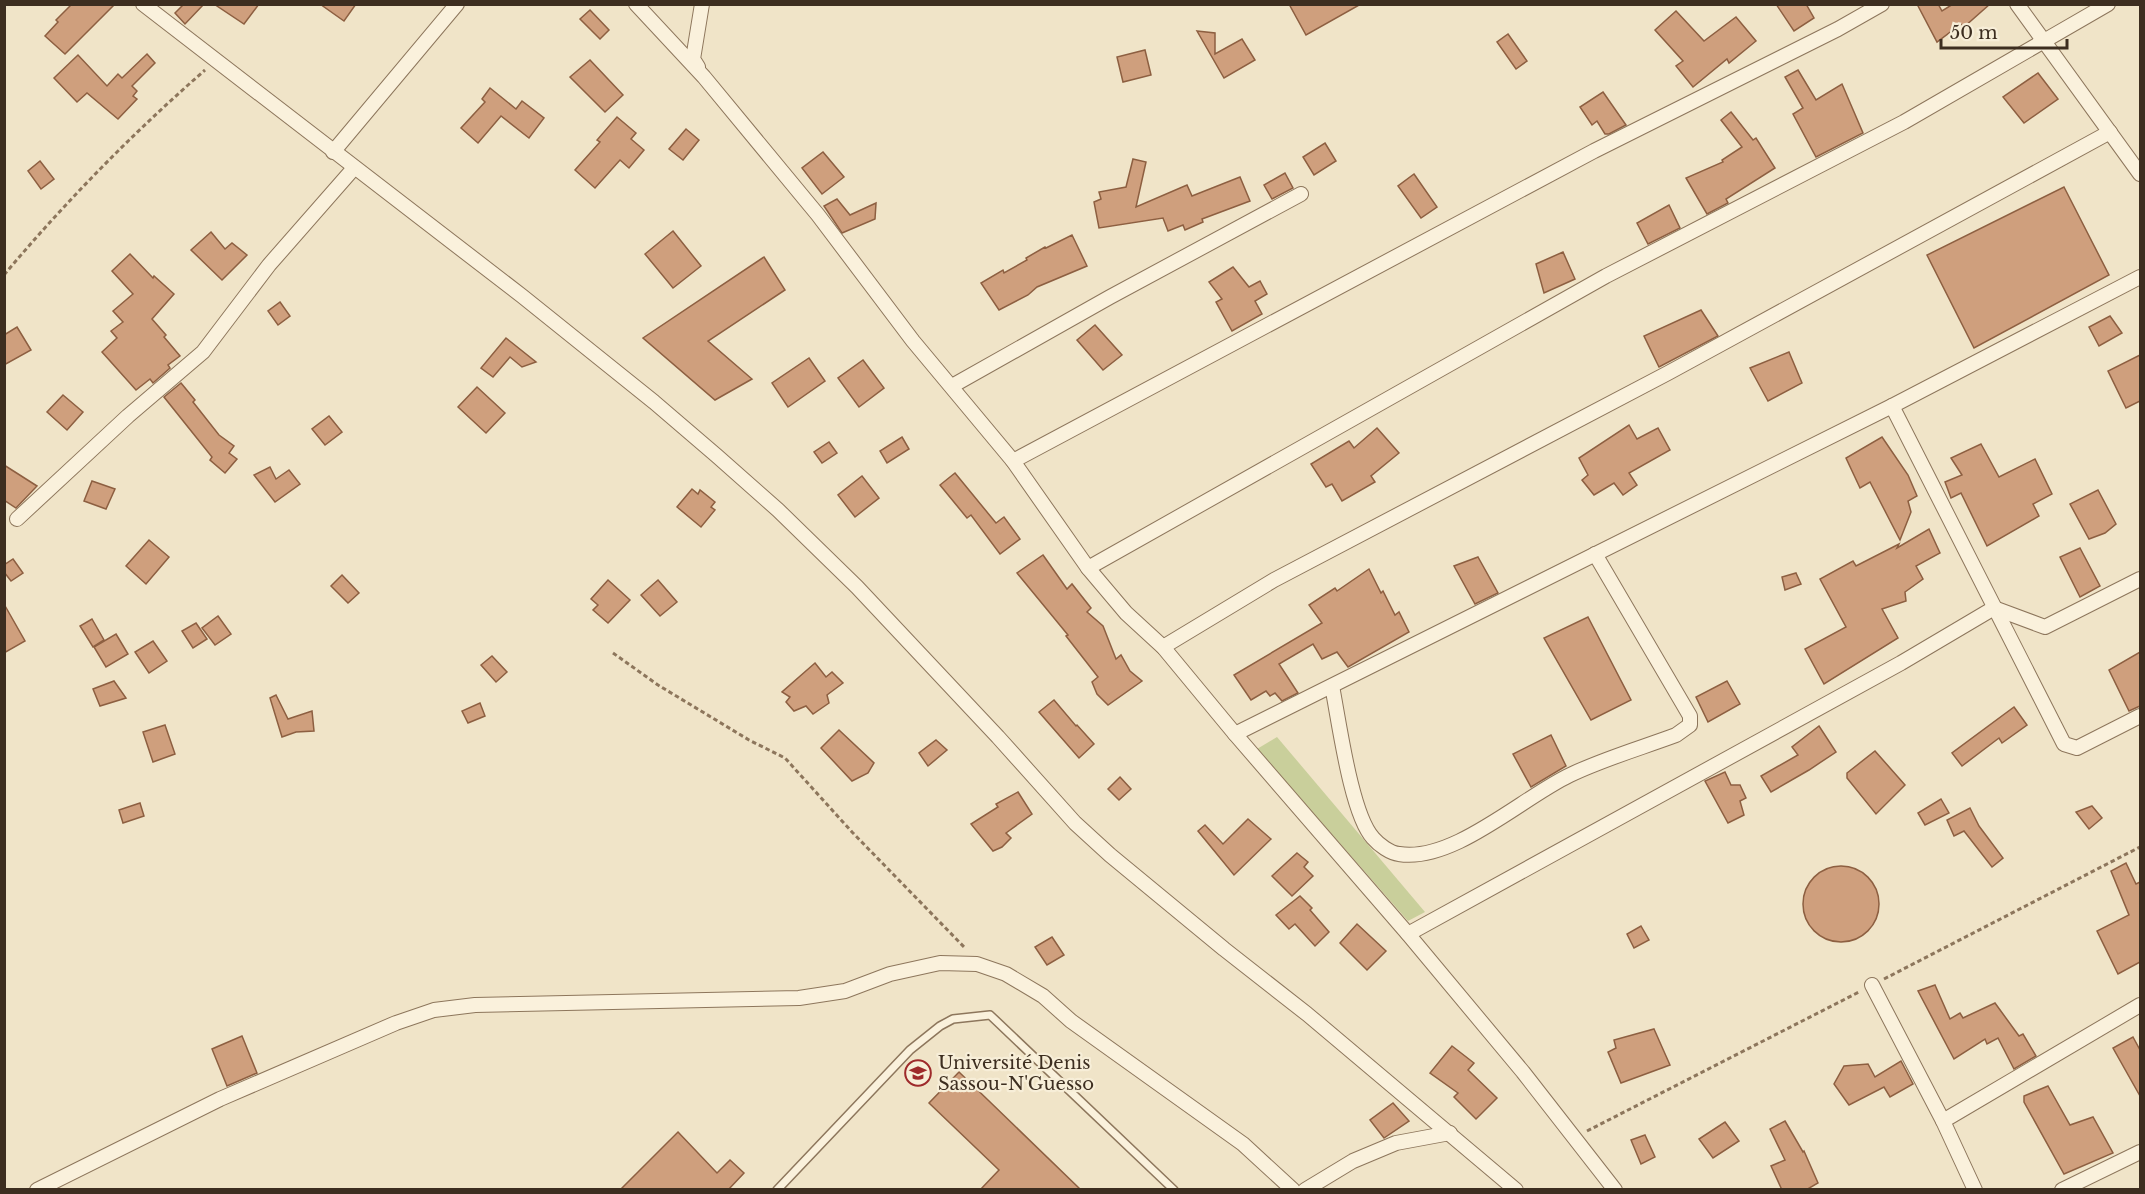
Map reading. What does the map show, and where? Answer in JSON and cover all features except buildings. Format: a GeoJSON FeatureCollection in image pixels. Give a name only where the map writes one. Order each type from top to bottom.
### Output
{"type":"FeatureCollection","features":[{"type":"Feature","properties":{"kind":"street"},"geometry":{"type":"LineString","coordinates":[[142,4],[522,296],[717,456],[778,510],[857,587],[998,736],[1075,823],[1110,855],[1307,1014],[1516,1190]]}},
{"type":"Feature","properties":{"kind":"street"},"geometry":{"type":"LineString","coordinates":[[333,152],[457,4]]}},
{"type":"Feature","properties":{"kind":"street"},"geometry":{"type":"LineString","coordinates":[[636,4],[704,77],[818,215],[913,340],[1013,461],[1088,568],[1126,613],[1163,647],[1235,734],[1408,933],[1523,1072],[1615,1190]]}},
{"type":"Feature","properties":{"kind":"street"},"geometry":{"type":"LineString","coordinates":[[702,4],[693,59],[704,77]]}},
{"type":"Feature","properties":{"kind":"street"},"geometry":{"type":"LineString","coordinates":[[1013,461],[1583,157],[1838,29],[1882,4]]}},
{"type":"Feature","properties":{"kind":"street"},"geometry":{"type":"LineString","coordinates":[[2017,4],[2140,174]]}},
{"type":"Feature","properties":{"kind":"street"},"geometry":{"type":"LineString","coordinates":[[1088,568],[1606,276],[1904,122],[2108,4]]}},
{"type":"Feature","properties":{"kind":"street"},"geometry":{"type":"LineString","coordinates":[[1163,647],[1274,580],[1668,373],[2110,132]]}},
{"type":"Feature","properties":{"kind":"street"},"geometry":{"type":"LineString","coordinates":[[17,519],[128,416],[203,352],[269,265],[354,168]]}},
{"type":"Feature","properties":{"kind":"street"},"geometry":{"type":"LineString","coordinates":[[952,386],[1110,297],[1302,195]]}},
{"type":"Feature","properties":{"kind":"street"},"geometry":{"type":"LineString","coordinates":[[1235,734],[1892,406],[2140,277]]}},
{"type":"Feature","properties":{"kind":"street"},"geometry":{"type":"LineString","coordinates":[[1892,406],[2064,744],[2078,748],[2140,716]]}},
{"type":"Feature","properties":{"kind":"street"},"geometry":{"type":"LineString","coordinates":[[1332,686],[1361,821],[1372,837],[1385,848],[1398,854],[1423,854],[1458,842],[1569,775],[1676,735],[1690,724],[1690,716],[1595,554]]}},
{"type":"Feature","properties":{"kind":"street"},"geometry":{"type":"LineString","coordinates":[[1994,608],[2046,627],[2140,579]]}},
{"type":"Feature","properties":{"kind":"street"},"geometry":{"type":"LineString","coordinates":[[1408,933],[1901,663],[1994,608]]}},
{"type":"Feature","properties":{"kind":"street"},"geometry":{"type":"LineString","coordinates":[[37,1190],[219,1099],[396,1023],[434,1010],[475,1005],[799,998],[845,991],[890,974],[940,963],[977,964],[1006,974],[1043,996],[1079,1027],[1243,1144],[1293,1190]]}},
{"type":"Feature","properties":{"kind":"street"},"geometry":{"type":"LineString","coordinates":[[1872,985],[1943,1121],[1975,1190]]}},
{"type":"Feature","properties":{"kind":"street"},"geometry":{"type":"LineString","coordinates":[[1943,1121],[2140,1005]]}},
{"type":"Feature","properties":{"kind":"street"},"geometry":{"type":"LineString","coordinates":[[1305,1190],[1353,1161],[1396,1143],[1450,1133]]}},
{"type":"Feature","properties":{"kind":"street"},"geometry":{"type":"LineString","coordinates":[[2062,1190],[2140,1152]]}},
{"type":"Feature","properties":{"kind":"lane"},"geometry":{"type":"LineString","coordinates":[[777,1190],[910,1050],[940,1026],[953,1019],[990,1015],[1174,1190]]}},
{"type":"Feature","properties":{"kind":"path"},"geometry":{"type":"LineString","coordinates":[[4,275],[97,172],[159,111],[215,61]]}},
{"type":"Feature","properties":{"kind":"path"},"geometry":{"type":"LineString","coordinates":[[613,653],[658,685],[749,740],[785,758],[852,832],[984,967]]}},
{"type":"Feature","properties":{"kind":"green space"},"geometry":{"type":"Polygon","coordinates":[[[1277,737],[1425,912],[1408,921],[1257,749],[1277,737]]]}},
{"type":"Feature","properties":{"kind":"place","name":"Université Denis Sassou-N'Guesso"},"geometry":{"type":"Point","coordinates":[918,1073]}}]}
